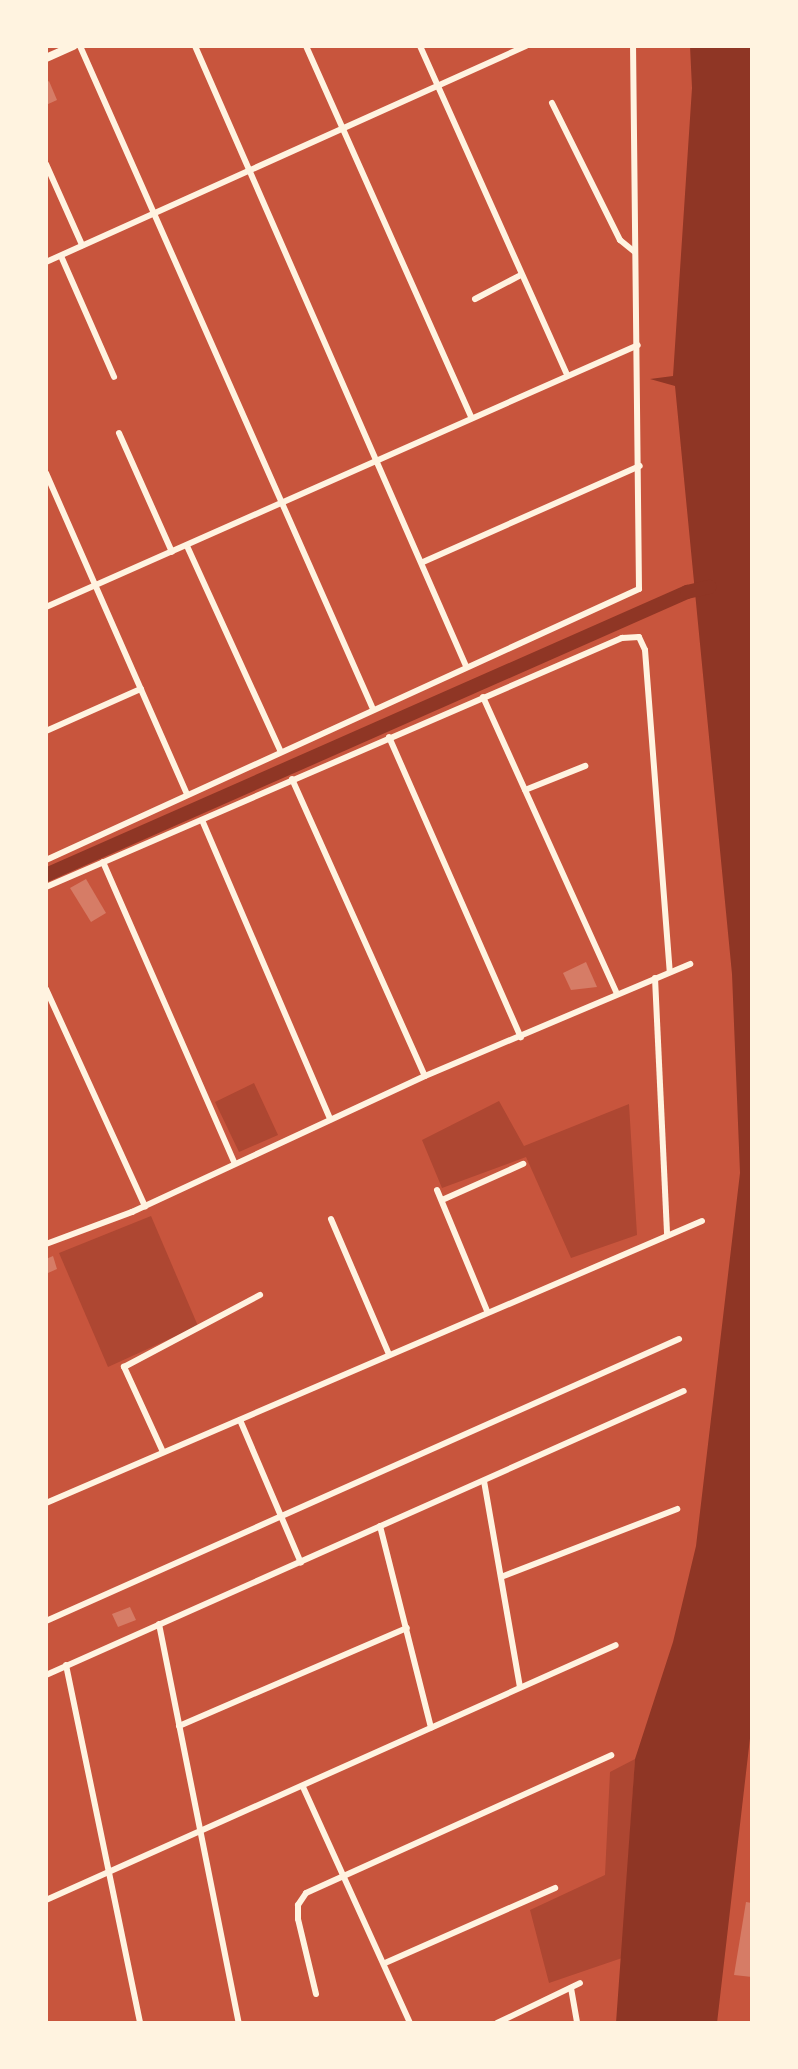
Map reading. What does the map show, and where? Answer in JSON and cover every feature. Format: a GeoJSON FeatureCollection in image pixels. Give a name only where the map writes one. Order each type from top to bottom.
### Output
{"type":"FeatureCollection","features":[{"type":"Feature","properties":{"kind":"street"},"geometry":{"type":"LineString","coordinates":[[46,58],[73,46]]}},
{"type":"Feature","properties":{"kind":"street"},"geometry":{"type":"LineString","coordinates":[[80,46],[373,709]]}},
{"type":"Feature","properties":{"kind":"street"},"geometry":{"type":"LineString","coordinates":[[195,46],[247,170],[380,460],[466,666]]}},
{"type":"Feature","properties":{"kind":"street"},"geometry":{"type":"LineString","coordinates":[[306,46],[471,416]]}},
{"type":"Feature","properties":{"kind":"street"},"geometry":{"type":"LineString","coordinates":[[420,46],[566,373]]}},
{"type":"Feature","properties":{"kind":"street"},"geometry":{"type":"LineString","coordinates":[[46,262],[526,46]]}},
{"type":"Feature","properties":{"kind":"street"},"geometry":{"type":"LineString","coordinates":[[46,860],[280,750],[639,589],[633,46]]}},
{"type":"Feature","properties":{"kind":"street"},"geometry":{"type":"LineString","coordinates":[[552,103],[620,240],[635,252]]}},
{"type":"Feature","properties":{"kind":"street"},"geometry":{"type":"LineString","coordinates":[[46,164],[82,245]]}},
{"type":"Feature","properties":{"kind":"street"},"geometry":{"type":"LineString","coordinates":[[61,256],[114,377]]}},
{"type":"Feature","properties":{"kind":"street"},"geometry":{"type":"LineString","coordinates":[[475,299],[521,275]]}},
{"type":"Feature","properties":{"kind":"street"},"geometry":{"type":"LineString","coordinates":[[46,607],[380,460],[566,373],[638,345]]}},
{"type":"Feature","properties":{"kind":"street"},"geometry":{"type":"LineString","coordinates":[[119,433],[172,552]]}},
{"type":"Feature","properties":{"kind":"street"},"geometry":{"type":"LineString","coordinates":[[423,562],[640,466]]}},
{"type":"Feature","properties":{"kind":"street"},"geometry":{"type":"LineString","coordinates":[[46,473],[49,487],[187,794]]}},
{"type":"Feature","properties":{"kind":"street"},"geometry":{"type":"LineString","coordinates":[[187,546],[280,750]]}},
{"type":"Feature","properties":{"kind":"street"},"geometry":{"type":"LineString","coordinates":[[46,887],[622,638],[639,637],[645,650],[670,972]]}},
{"type":"Feature","properties":{"kind":"street"},"geometry":{"type":"LineString","coordinates":[[46,731],[141,689]]}},
{"type":"Feature","properties":{"kind":"street"},"geometry":{"type":"LineString","coordinates":[[483,697],[617,994]]}},
{"type":"Feature","properties":{"kind":"street"},"geometry":{"type":"LineString","coordinates":[[389,737],[521,1037]]}},
{"type":"Feature","properties":{"kind":"street"},"geometry":{"type":"LineString","coordinates":[[525,790],[585,766]]}},
{"type":"Feature","properties":{"kind":"street"},"geometry":{"type":"LineString","coordinates":[[292,779],[425,1076]]}},
{"type":"Feature","properties":{"kind":"street"},"geometry":{"type":"LineString","coordinates":[[202,820],[330,1119]]}},
{"type":"Feature","properties":{"kind":"street"},"geometry":{"type":"LineString","coordinates":[[103,862],[234,1162]]}},
{"type":"Feature","properties":{"kind":"street"},"geometry":{"type":"LineString","coordinates":[[47,1242],[145,1206],[234,1162],[425,1076],[690,964]]}},
{"type":"Feature","properties":{"kind":"street"},"geometry":{"type":"LineString","coordinates":[[655,978],[667,1235]]}},
{"type":"Feature","properties":{"kind":"street"},"geometry":{"type":"LineString","coordinates":[[46,989],[145,1206]]}},
{"type":"Feature","properties":{"kind":"street"},"geometry":{"type":"LineString","coordinates":[[442,1200],[523,1164]]}},
{"type":"Feature","properties":{"kind":"street"},"geometry":{"type":"LineString","coordinates":[[437,1190],[487,1311]]}},
{"type":"Feature","properties":{"kind":"street"},"geometry":{"type":"LineString","coordinates":[[331,1219],[389,1354]]}},
{"type":"Feature","properties":{"kind":"street"},"geometry":{"type":"LineString","coordinates":[[46,1503],[702,1221]]}},
{"type":"Feature","properties":{"kind":"street"},"geometry":{"type":"LineString","coordinates":[[163,1452],[124,1367],[260,1295]]}},
{"type":"Feature","properties":{"kind":"street"},"geometry":{"type":"LineString","coordinates":[[46,1621],[679,1339]]}},
{"type":"Feature","properties":{"kind":"street"},"geometry":{"type":"LineString","coordinates":[[46,1675],[684,1391]]}},
{"type":"Feature","properties":{"kind":"street"},"geometry":{"type":"LineString","coordinates":[[240,1420],[301,1563]]}},
{"type":"Feature","properties":{"kind":"street"},"geometry":{"type":"LineString","coordinates":[[484,1481],[520,1687]]}},
{"type":"Feature","properties":{"kind":"street"},"geometry":{"type":"LineString","coordinates":[[501,1577],[677,1509]]}},
{"type":"Feature","properties":{"kind":"street"},"geometry":{"type":"LineString","coordinates":[[380,1526],[431,1728]]}},
{"type":"Feature","properties":{"kind":"street"},"geometry":{"type":"LineString","coordinates":[[159,1624],[239,2023]]}},
{"type":"Feature","properties":{"kind":"street"},"geometry":{"type":"LineString","coordinates":[[179,1726],[407,1628]]}},
{"type":"Feature","properties":{"kind":"street"},"geometry":{"type":"LineString","coordinates":[[46,1900],[616,1645]]}},
{"type":"Feature","properties":{"kind":"street"},"geometry":{"type":"LineString","coordinates":[[66,1665],[140,2023]]}},
{"type":"Feature","properties":{"kind":"street"},"geometry":{"type":"LineString","coordinates":[[316,1994],[298,1905],[306,1893],[611,1755]]}},
{"type":"Feature","properties":{"kind":"street"},"geometry":{"type":"LineString","coordinates":[[303,1787],[346,1873],[410,2023]]}},
{"type":"Feature","properties":{"kind":"street"},"geometry":{"type":"LineString","coordinates":[[385,1963],[555,1888]]}},
{"type":"Feature","properties":{"kind":"street"},"geometry":{"type":"LineString","coordinates":[[497,2023],[580,1983]]}},
{"type":"Feature","properties":{"kind":"street"},"geometry":{"type":"LineString","coordinates":[[571,1988],[577,2023]]}},
{"type":"Feature","properties":{"kind":"shaded area"},"geometry":{"type":"Polygon","coordinates":[[[690,46],[752,46],[752,1721],[717,2023],[616,2023],[635,1759],[673,1642],[696,1546],[740,1173],[732,974],[675,386],[650,379],[673,376],[692,88],[690,46]]]}},
{"type":"Feature","properties":{"kind":"shaded area"},"geometry":{"type":"Polygon","coordinates":[[[254,1083],[278,1135],[239,1152],[215,1102],[254,1083]]]}},
{"type":"Feature","properties":{"kind":"shaded area"},"geometry":{"type":"Polygon","coordinates":[[[499,1101],[524,1146],[629,1104],[637,1235],[571,1258],[526,1157],[442,1188],[422,1140],[499,1101]]]}},
{"type":"Feature","properties":{"kind":"shaded area"},"geometry":{"type":"Polygon","coordinates":[[[151,1216],[198,1326],[108,1367],[59,1253],[151,1216]]]}},
{"type":"Feature","properties":{"kind":"shaded area"},"geometry":{"type":"Polygon","coordinates":[[[635,1759],[622,1958],[549,1983],[530,1910],[605,1875],[610,1772],[635,1759]]]}},
{"type":"Feature","properties":{"kind":"building"},"geometry":{"type":"Polygon","coordinates":[[[49,81],[57,100],[46,105],[46,83],[49,81]]]}},
{"type":"Feature","properties":{"kind":"building"},"geometry":{"type":"Polygon","coordinates":[[[86,879],[106,913],[91,922],[70,888],[86,879]]]}},
{"type":"Feature","properties":{"kind":"building"},"geometry":{"type":"Polygon","coordinates":[[[586,962],[597,987],[571,990],[563,973],[586,962]]]}},
{"type":"Feature","properties":{"kind":"building"},"geometry":{"type":"Polygon","coordinates":[[[53,1256],[57,1269],[48,1273],[46,1259],[53,1256]]]}},
{"type":"Feature","properties":{"kind":"building"},"geometry":{"type":"Polygon","coordinates":[[[130,1607],[136,1620],[118,1627],[112,1614],[130,1607]]]}},
{"type":"Feature","properties":{"kind":"building"},"geometry":{"type":"Polygon","coordinates":[[[746,1902],[752,1903],[752,1977],[734,1975],[746,1902]]]}},
{"type":"Feature","properties":{"kind":"waterway"},"geometry":{"type":"LineString","coordinates":[[46,875],[687,592],[709,587]]}}]}
